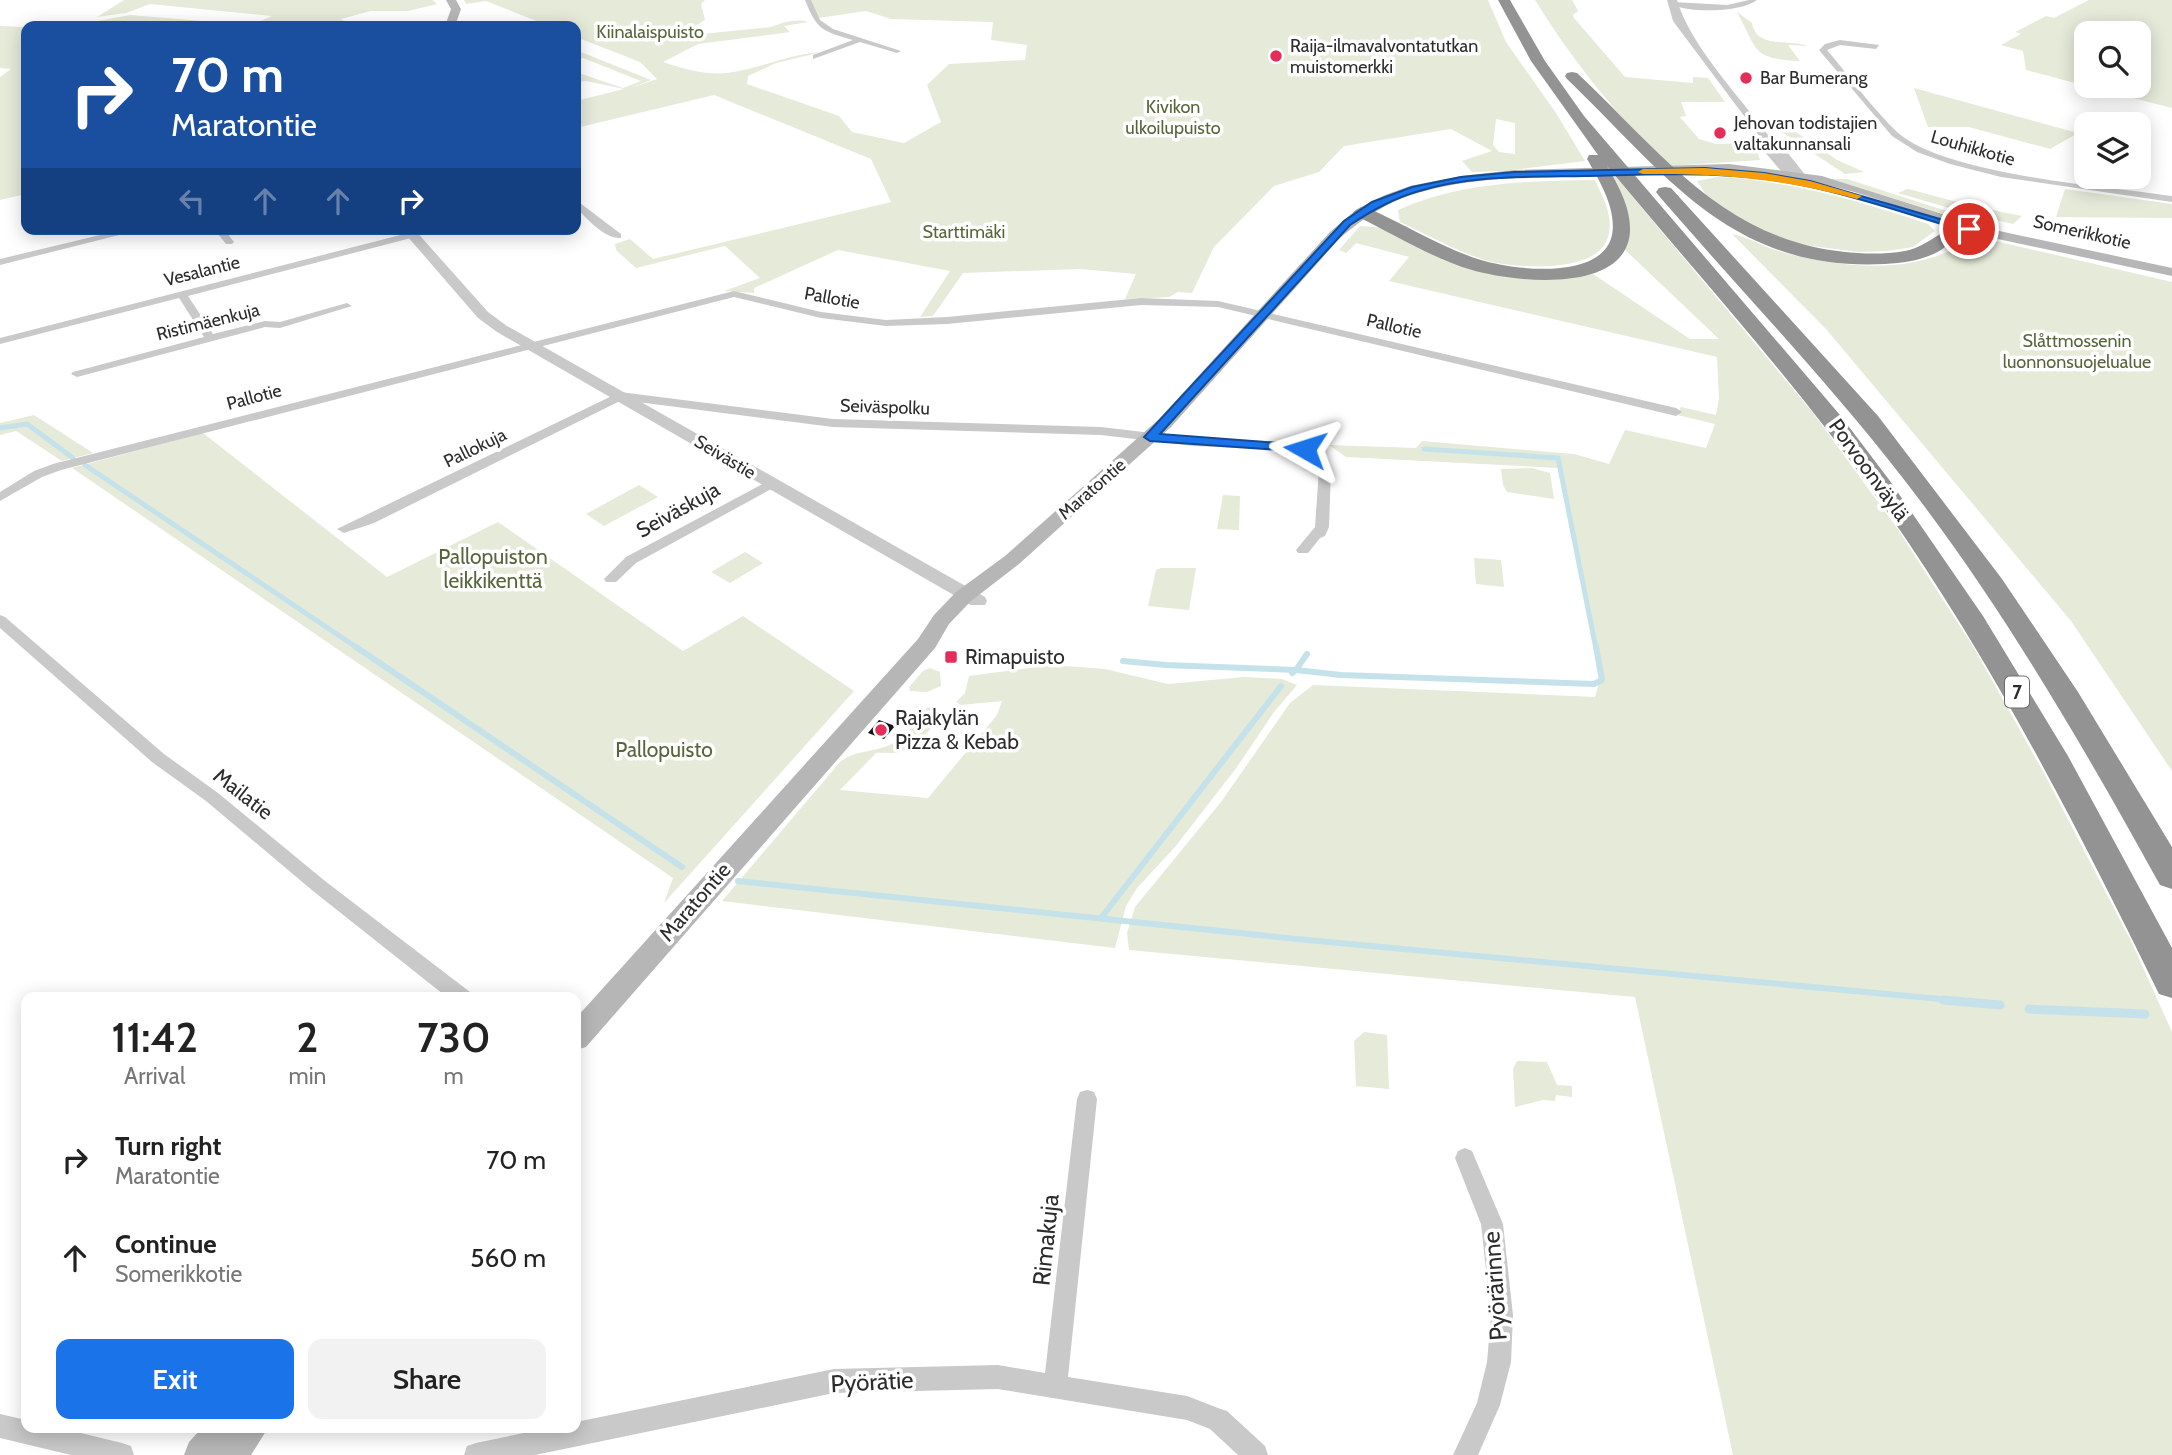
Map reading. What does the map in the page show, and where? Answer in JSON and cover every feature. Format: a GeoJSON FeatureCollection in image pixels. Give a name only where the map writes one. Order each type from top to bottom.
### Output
{"type":"FeatureCollection","features":[{"type":"Feature","properties":{"kind":"highway","name":"Porvoonväylä"},"geometry":{"type":"LineString","coordinates":[[1504,0],[1556,88],[1635,188],[1832,419],[1939,568],[1986,641],[2076,795],[2172,983]]}},
{"type":"Feature","properties":{"kind":"highway","name":"Porvoonväylä"},"geometry":{"type":"LineString","coordinates":[[1971,227],[1929,249],[1888,258],[1818,254],[1756,236],[1726,220],[1699,200],[1569,71],[1607,123],[1671,198],[1870,421],[1937,509],[2013,615],[2075,709],[2172,876]]}},
{"type":"Feature","properties":{"kind":"highway"},"geometry":{"type":"LineString","coordinates":[[1362,212],[1455,257],[1503,271],[1562,273],[1585,269],[1603,261],[1616,249],[1621,236],[1620,219],[1609,186],[1569,118],[1556,88]]}},
{"type":"Feature","properties":{"kind":"main road"},"geometry":{"type":"LineString","coordinates":[[450,0],[456,9],[452,21]]}},
{"type":"Feature","properties":{"kind":"main road","name":"Maratontie"},"geometry":{"type":"LineString","coordinates":[[581,1032],[857,718],[927,643],[945,634],[972,598],[1007,574],[1012,560],[1150,437],[1335,235],[1362,212],[1415,189],[1514,174],[1728,168],[1790,173]]}},
{"type":"Feature","properties":{"kind":"main road","name":"Maratontie"},"geometry":{"type":"LineString","coordinates":[[1705,170],[1790,173]]}},
{"type":"Feature","properties":{"kind":"main road","name":"Somerikkotie"},"geometry":{"type":"LineString","coordinates":[[1790,173],[1971,227],[2172,272]]}},
{"type":"Feature","properties":{"kind":"main road"},"geometry":{"type":"LineString","coordinates":[[202,1455],[221,1433]]}},
{"type":"Feature","properties":{"kind":"main road"},"geometry":{"type":"LineString","coordinates":[[229,1455],[246,1433]]}},
{"type":"Feature","properties":{"kind":"street"},"geometry":{"type":"LineString","coordinates":[[808,0],[820,25],[857,41],[897,51]]}},
{"type":"Feature","properties":{"kind":"street"},"geometry":{"type":"LineString","coordinates":[[1754,0],[1748,5],[1735,7],[1672,2],[1682,27],[1770,145],[1779,149],[1790,173]]}},
{"type":"Feature","properties":{"kind":"street"},"geometry":{"type":"LineString","coordinates":[[816,57],[857,41]]}},
{"type":"Feature","properties":{"kind":"street","name":"Louhikkotie"},"geometry":{"type":"LineString","coordinates":[[1876,47],[1836,43],[1828,44],[1823,50],[1895,134],[1912,146],[1953,162],[2001,174],[2172,199]]}},
{"type":"Feature","properties":{"kind":"street"},"geometry":{"type":"LineString","coordinates":[[1770,145],[1768,149],[1790,173]]}},
{"type":"Feature","properties":{"kind":"street"},"geometry":{"type":"LineString","coordinates":[[581,207],[604,228],[618,236]]}},
{"type":"Feature","properties":{"kind":"street"},"geometry":{"type":"LineString","coordinates":[[0,262],[113,235]]}},
{"type":"Feature","properties":{"kind":"street"},"geometry":{"type":"LineString","coordinates":[[224,235],[229,242]]}},
{"type":"Feature","properties":{"kind":"street","name":"Vesalantie"},"geometry":{"type":"LineString","coordinates":[[0,341],[182,295],[399,235]]}},
{"type":"Feature","properties":{"kind":"street","name":"Seivästie"},"geometry":{"type":"LineString","coordinates":[[413,235],[476,307],[502,329],[972,598]]}},
{"type":"Feature","properties":{"kind":"street","name":"Pallotie"},"geometry":{"type":"LineString","coordinates":[[0,497],[38,474],[57,467],[734,294],[803,311],[881,323],[908,323],[1119,303],[1167,301],[1218,304],[1676,412]]}},
{"type":"Feature","properties":{"kind":"street"},"geometry":{"type":"LineString","coordinates":[[182,295],[210,338]]}},
{"type":"Feature","properties":{"kind":"street","name":"Ristimäenkuja"},"geometry":{"type":"LineString","coordinates":[[77,374],[265,324],[280,325],[347,306]]}},
{"type":"Feature","properties":{"kind":"street","name":"Seiväspolku"},"geometry":{"type":"LineString","coordinates":[[620,396],[833,424],[1101,431],[1194,442],[1293,446],[1320,457],[1325,469],[1322,527],[1320,533],[1315,535],[1303,550]]}},
{"type":"Feature","properties":{"kind":"street","name":"Pallokuja"},"geometry":{"type":"LineString","coordinates":[[344,528],[369,520],[620,396]]}},
{"type":"Feature","properties":{"kind":"street","name":"Seiväskuja"},"geometry":{"type":"LineString","coordinates":[[611,579],[631,561],[770,484]]}},
{"type":"Feature","properties":{"kind":"street","name":"Mailatie"},"geometry":{"type":"LineString","coordinates":[[0,620],[158,758],[212,797],[319,886],[455,992]]}},
{"type":"Feature","properties":{"kind":"street","name":"Rimakuja"},"geometry":{"type":"LineString","coordinates":[[1055,1388],[1087,1099]]}},
{"type":"Feature","properties":{"kind":"street","name":"Pyörärinne"},"geometry":{"type":"LineString","coordinates":[[1465,1158],[1492,1224],[1502,1315],[1499,1362],[1488,1405],[1465,1455]]}},
{"type":"Feature","properties":{"kind":"street","name":"Pyörätie"},"geometry":{"type":"LineString","coordinates":[[476,1455],[834,1381],[998,1377],[1187,1408],[1218,1420],[1256,1455]]}},
{"type":"Feature","properties":{"kind":"street"},"geometry":{"type":"LineString","coordinates":[[0,1426],[21,1431]]}},
{"type":"Feature","properties":{"kind":"street"},"geometry":{"type":"LineString","coordinates":[[29,1433],[122,1455]]}},
{"type":"Feature","properties":{"kind":"green space"},"geometry":{"type":"Polygon","coordinates":[[[124,0],[432,0],[437,4],[408,11],[371,11],[341,19],[344,21],[260,21],[272,16],[150,4],[126,13],[97,17],[124,0]]]}},
{"type":"Feature","properties":{"kind":"green space","name":"Kivikon ulkoilupuisto"},"geometry":{"type":"Polygon","coordinates":[[[464,0],[705,0],[701,4],[705,20],[689,30],[692,35],[771,27],[794,21],[808,22],[784,26],[790,32],[698,44],[663,62],[695,71],[727,73],[822,52],[776,63],[748,76],[747,84],[839,116],[852,132],[904,143],[941,122],[927,85],[949,64],[1025,60],[1027,45],[991,40],[993,22],[891,19],[866,11],[818,18],[811,0],[1488,0],[1506,42],[1556,113],[1585,161],[1504,171],[1472,172],[1462,161],[1492,151],[1451,129],[1344,146],[1319,172],[1274,186],[1214,247],[1192,293],[1178,292],[1169,297],[1125,299],[1136,274],[1080,269],[963,273],[933,316],[920,317],[950,271],[838,250],[754,288],[754,293],[724,291],[760,278],[725,246],[636,268],[616,250],[615,244],[630,239],[653,259],[891,202],[871,159],[714,95],[581,127],[581,100],[624,89],[581,82],[581,74],[623,88],[641,81],[581,59],[581,52],[651,80],[628,89],[657,79],[640,62],[581,39],[581,21],[536,21],[486,1],[466,4],[464,0]],[[1496,119],[1493,145],[1499,152],[1515,154],[1515,123],[1496,119]]]}},
{"type":"Feature","properties":{"kind":"green space"},"geometry":{"type":"Polygon","coordinates":[[[1535,0],[1572,0],[1578,11],[1573,15],[1574,18],[1625,77],[1693,83],[1693,77],[1708,78],[1725,102],[1681,102],[1686,116],[1680,117],[1699,139],[1716,144],[1755,143],[1760,160],[1668,166],[1597,87],[1535,0]]]}},
{"type":"Feature","properties":{"kind":"green space"},"geometry":{"type":"Polygon","coordinates":[[[2089,0],[2172,0],[2172,108],[2133,98],[2151,98],[2151,21],[2074,21],[2074,83],[2026,70],[2023,51],[2001,45],[2021,34],[2015,32],[2046,16],[2054,18],[2089,0]]]}},
{"type":"Feature","properties":{"kind":"green space"},"geometry":{"type":"Polygon","coordinates":[[[1737,12],[1752,23],[1755,31],[1766,40],[1808,46],[1788,45],[1800,61],[1773,58],[1758,50],[1737,12]]]}},
{"type":"Feature","properties":{"kind":"green space"},"geometry":{"type":"Polygon","coordinates":[[[130,15],[203,21],[98,21],[130,15]]]}},
{"type":"Feature","properties":{"kind":"green space"},"geometry":{"type":"Polygon","coordinates":[[[0,26],[21,27],[21,195],[0,200],[0,77],[11,69],[0,68],[0,26]]]}},
{"type":"Feature","properties":{"kind":"green space"},"geometry":{"type":"Polygon","coordinates":[[[1914,88],[2074,132],[2074,135],[2050,149],[1969,127],[1928,127],[1914,88]]]}},
{"type":"Feature","properties":{"kind":"green space"},"geometry":{"type":"Polygon","coordinates":[[[1793,130],[1837,160],[1864,172],[1845,174],[1780,131],[1793,130]]]}},
{"type":"Feature","properties":{"kind":"green space"},"geometry":{"type":"Polygon","coordinates":[[[1608,177],[1616,177],[1813,413],[1897,528],[1974,648],[2045,775],[2132,943],[2172,1032],[2172,1455],[1733,1455],[1635,997],[1129,950],[1127,933],[1135,907],[1221,802],[1290,703],[1313,685],[1595,697],[1601,676],[1559,468],[1346,457],[1329,445],[1416,448],[1422,441],[1574,454],[1609,464],[1625,430],[1706,448],[1715,424],[1677,415],[1681,407],[1716,415],[1719,399],[1717,357],[1389,281],[1409,257],[1356,243],[1346,253],[1339,250],[1360,226],[1386,228],[1433,249],[1540,277],[1593,274],[1690,339],[1719,339],[1622,247],[1608,177]]]}},
{"type":"Feature","properties":{"kind":"green space"},"geometry":{"type":"Polygon","coordinates":[[[1718,177],[1825,193],[1928,224],[1935,231],[1913,247],[1887,251],[1858,252],[1796,244],[1768,235],[1710,201],[1697,181],[1718,177]]]}},
{"type":"Feature","properties":{"kind":"green space"},"geometry":{"type":"Polygon","coordinates":[[[1831,179],[1847,179],[1996,227],[1947,215],[1831,179]]]}},
{"type":"Feature","properties":{"kind":"green space"},"geometry":{"type":"Polygon","coordinates":[[[1595,180],[1608,210],[1609,234],[1598,252],[1568,264],[1531,266],[1484,260],[1400,222],[1398,210],[1470,188],[1544,181],[1595,180]]]}},
{"type":"Feature","properties":{"kind":"green space"},"geometry":{"type":"Polygon","coordinates":[[[1907,189],[1961,203],[1956,208],[1949,208],[1898,193],[1907,189]]]}},
{"type":"Feature","properties":{"kind":"green space"},"geometry":{"type":"Polygon","coordinates":[[[2065,189],[2172,204],[2172,218],[2056,217],[2065,189]]]}},
{"type":"Feature","properties":{"kind":"green space"},"geometry":{"type":"Polygon","coordinates":[[[1968,205],[2022,216],[2013,224],[1964,213],[1968,205]]]}},
{"type":"Feature","properties":{"kind":"green space","name":"Slåttmossenin luonnonsuojelualue"},"geometry":{"type":"Polygon","coordinates":[[[1732,234],[1802,257],[1879,266],[1929,258],[1953,249],[1974,236],[2172,282],[2172,771],[2071,621],[1826,329],[1732,234]]]}},
{"type":"Feature","properties":{"kind":"green space"},"geometry":{"type":"Polygon","coordinates":[[[34,415],[93,453],[62,461],[16,431],[0,435],[0,423],[34,415]]]}},
{"type":"Feature","properties":{"kind":"green space","name":"Pallopuisto"},"geometry":{"type":"Polygon","coordinates":[[[203,433],[387,577],[498,522],[683,651],[743,616],[854,691],[664,903],[673,878],[72,468],[203,433]]]}},
{"type":"Feature","properties":{"kind":"green space"},"geometry":{"type":"Polygon","coordinates":[[[1532,468],[1550,473],[1554,499],[1507,492],[1503,485],[1501,469],[1532,468]]]}},
{"type":"Feature","properties":{"kind":"green space"},"geometry":{"type":"Polygon","coordinates":[[[639,485],[658,497],[604,526],[586,514],[639,485]]]}},
{"type":"Feature","properties":{"kind":"green space"},"geometry":{"type":"Polygon","coordinates":[[[1223,495],[1240,496],[1239,530],[1217,529],[1223,495]]]}},
{"type":"Feature","properties":{"kind":"green space"},"geometry":{"type":"Polygon","coordinates":[[[745,552],[763,563],[730,583],[711,572],[745,552]]]}},
{"type":"Feature","properties":{"kind":"green space"},"geometry":{"type":"Polygon","coordinates":[[[1474,558],[1501,560],[1504,587],[1476,584],[1474,558]]]}},
{"type":"Feature","properties":{"kind":"green space"},"geometry":{"type":"Polygon","coordinates":[[[1196,568],[1189,610],[1148,606],[1156,570],[1196,568]]]}},
{"type":"Feature","properties":{"kind":"green space"},"geometry":{"type":"Polygon","coordinates":[[[1053,665],[1105,669],[1168,684],[1244,677],[1282,679],[1297,685],[1274,712],[1237,767],[1175,847],[1137,888],[1126,906],[1115,948],[722,901],[845,758],[896,742],[927,708],[939,706],[936,720],[920,740],[899,752],[876,753],[840,790],[928,798],[997,715],[1002,701],[961,705],[956,702],[965,693],[969,676],[1053,665]]]}},
{"type":"Feature","properties":{"kind":"green space"},"geometry":{"type":"Polygon","coordinates":[[[930,668],[940,672],[941,686],[927,692],[910,691],[909,687],[923,671],[930,668]]]}},
{"type":"Feature","properties":{"kind":"green space"},"geometry":{"type":"Polygon","coordinates":[[[1364,1032],[1387,1035],[1389,1089],[1356,1086],[1354,1041],[1364,1032]]]}},
{"type":"Feature","properties":{"kind":"green space"},"geometry":{"type":"Polygon","coordinates":[[[1517,1061],[1547,1062],[1557,1085],[1572,1086],[1572,1097],[1556,1095],[1555,1101],[1543,1100],[1515,1107],[1513,1069],[1517,1061]]]}},
{"type":"Feature","properties":{"kind":"building","name":"Rajakylän Pizza & Kebab"},"geometry":{"type":"Polygon","coordinates":[[[879,720],[895,726],[884,739],[868,733],[879,720]]]}},
{"type":"Feature","properties":{"kind":"waterway"},"geometry":{"type":"LineString","coordinates":[[0,428],[27,424],[73,458]]}},
{"type":"Feature","properties":{"kind":"waterway"},"geometry":{"type":"LineString","coordinates":[[1424,449],[1558,458],[1596,649]]}},
{"type":"Feature","properties":{"kind":"waterway"},"geometry":{"type":"LineString","coordinates":[[85,465],[359,649]]}},
{"type":"Feature","properties":{"kind":"waterway"},"geometry":{"type":"LineString","coordinates":[[356,647],[682,867]]}},
{"type":"Feature","properties":{"kind":"waterway"},"geometry":{"type":"LineString","coordinates":[[1296,670],[1341,675],[1594,684],[1602,680],[1596,647]]}},
{"type":"Feature","properties":{"kind":"waterway"},"geometry":{"type":"LineString","coordinates":[[1296,670],[1307,654]]}},
{"type":"Feature","properties":{"kind":"waterway"},"geometry":{"type":"LineString","coordinates":[[1123,661],[1296,670]]}},
{"type":"Feature","properties":{"kind":"waterway"},"geometry":{"type":"LineString","coordinates":[[1292,673],[1296,670]]}},
{"type":"Feature","properties":{"kind":"waterway"},"geometry":{"type":"LineString","coordinates":[[1101,918],[1281,686]]}},
{"type":"Feature","properties":{"kind":"waterway"},"geometry":{"type":"LineString","coordinates":[[738,881],[1307,940],[1962,1001]]}},
{"type":"Feature","properties":{"kind":"waterway"},"geometry":{"type":"LineString","coordinates":[[1943,1000],[2000,1005]]}},
{"type":"Feature","properties":{"kind":"waterway"},"geometry":{"type":"LineString","coordinates":[[2029,1009],[2145,1014]]}},
{"type":"Feature","properties":{"kind":"slow traffic"},"geometry":{"type":"LineString","coordinates":[[1643,172],[1705,170],[1764,176],[1795,180],[1857,196]]}},
{"type":"Feature","properties":{"kind":"place","name":"Raija-ilmavalvontatutkan muistomerkki"},"geometry":{"type":"Point","coordinates":[1276,56]}},
{"type":"Feature","properties":{"kind":"place","name":"Bar Bumerang"},"geometry":{"type":"Point","coordinates":[1746,78]}},
{"type":"Feature","properties":{"kind":"place","name":"Jehovan todistajien valtakunnansali"},"geometry":{"type":"Point","coordinates":[1720,133]}},
{"type":"Feature","properties":{"kind":"place","name":"Rimapuisto"},"geometry":{"type":"Point","coordinates":[951,657]}},
{"type":"Feature","properties":{"kind":"place","name":"Rajakylän Pizza & Kebab"},"geometry":{"type":"Point","coordinates":[881,730]}},
{"type":"Feature","properties":{"kind":"route"},"geometry":{"type":"LineString","coordinates":[[1305,449],[1150,437],[1166,423],[1347,223],[1376,204],[1415,189],[1514,174],[1705,170],[1795,180],[1827,187],[1969,229]]}},
{"type":"Feature","properties":{"kind":"park label","name":"Kiinalaispuisto"},"geometry":{"type":"Point","coordinates":[650,32]}},
{"type":"Feature","properties":{"kind":"park label","name":"Starttimäki"},"geometry":{"type":"Point","coordinates":[964,232]}},
{"type":"Feature","properties":{"kind":"park label","name":"Pallopuiston leikkikenttä"},"geometry":{"type":"Point","coordinates":[493,569]}}]}
